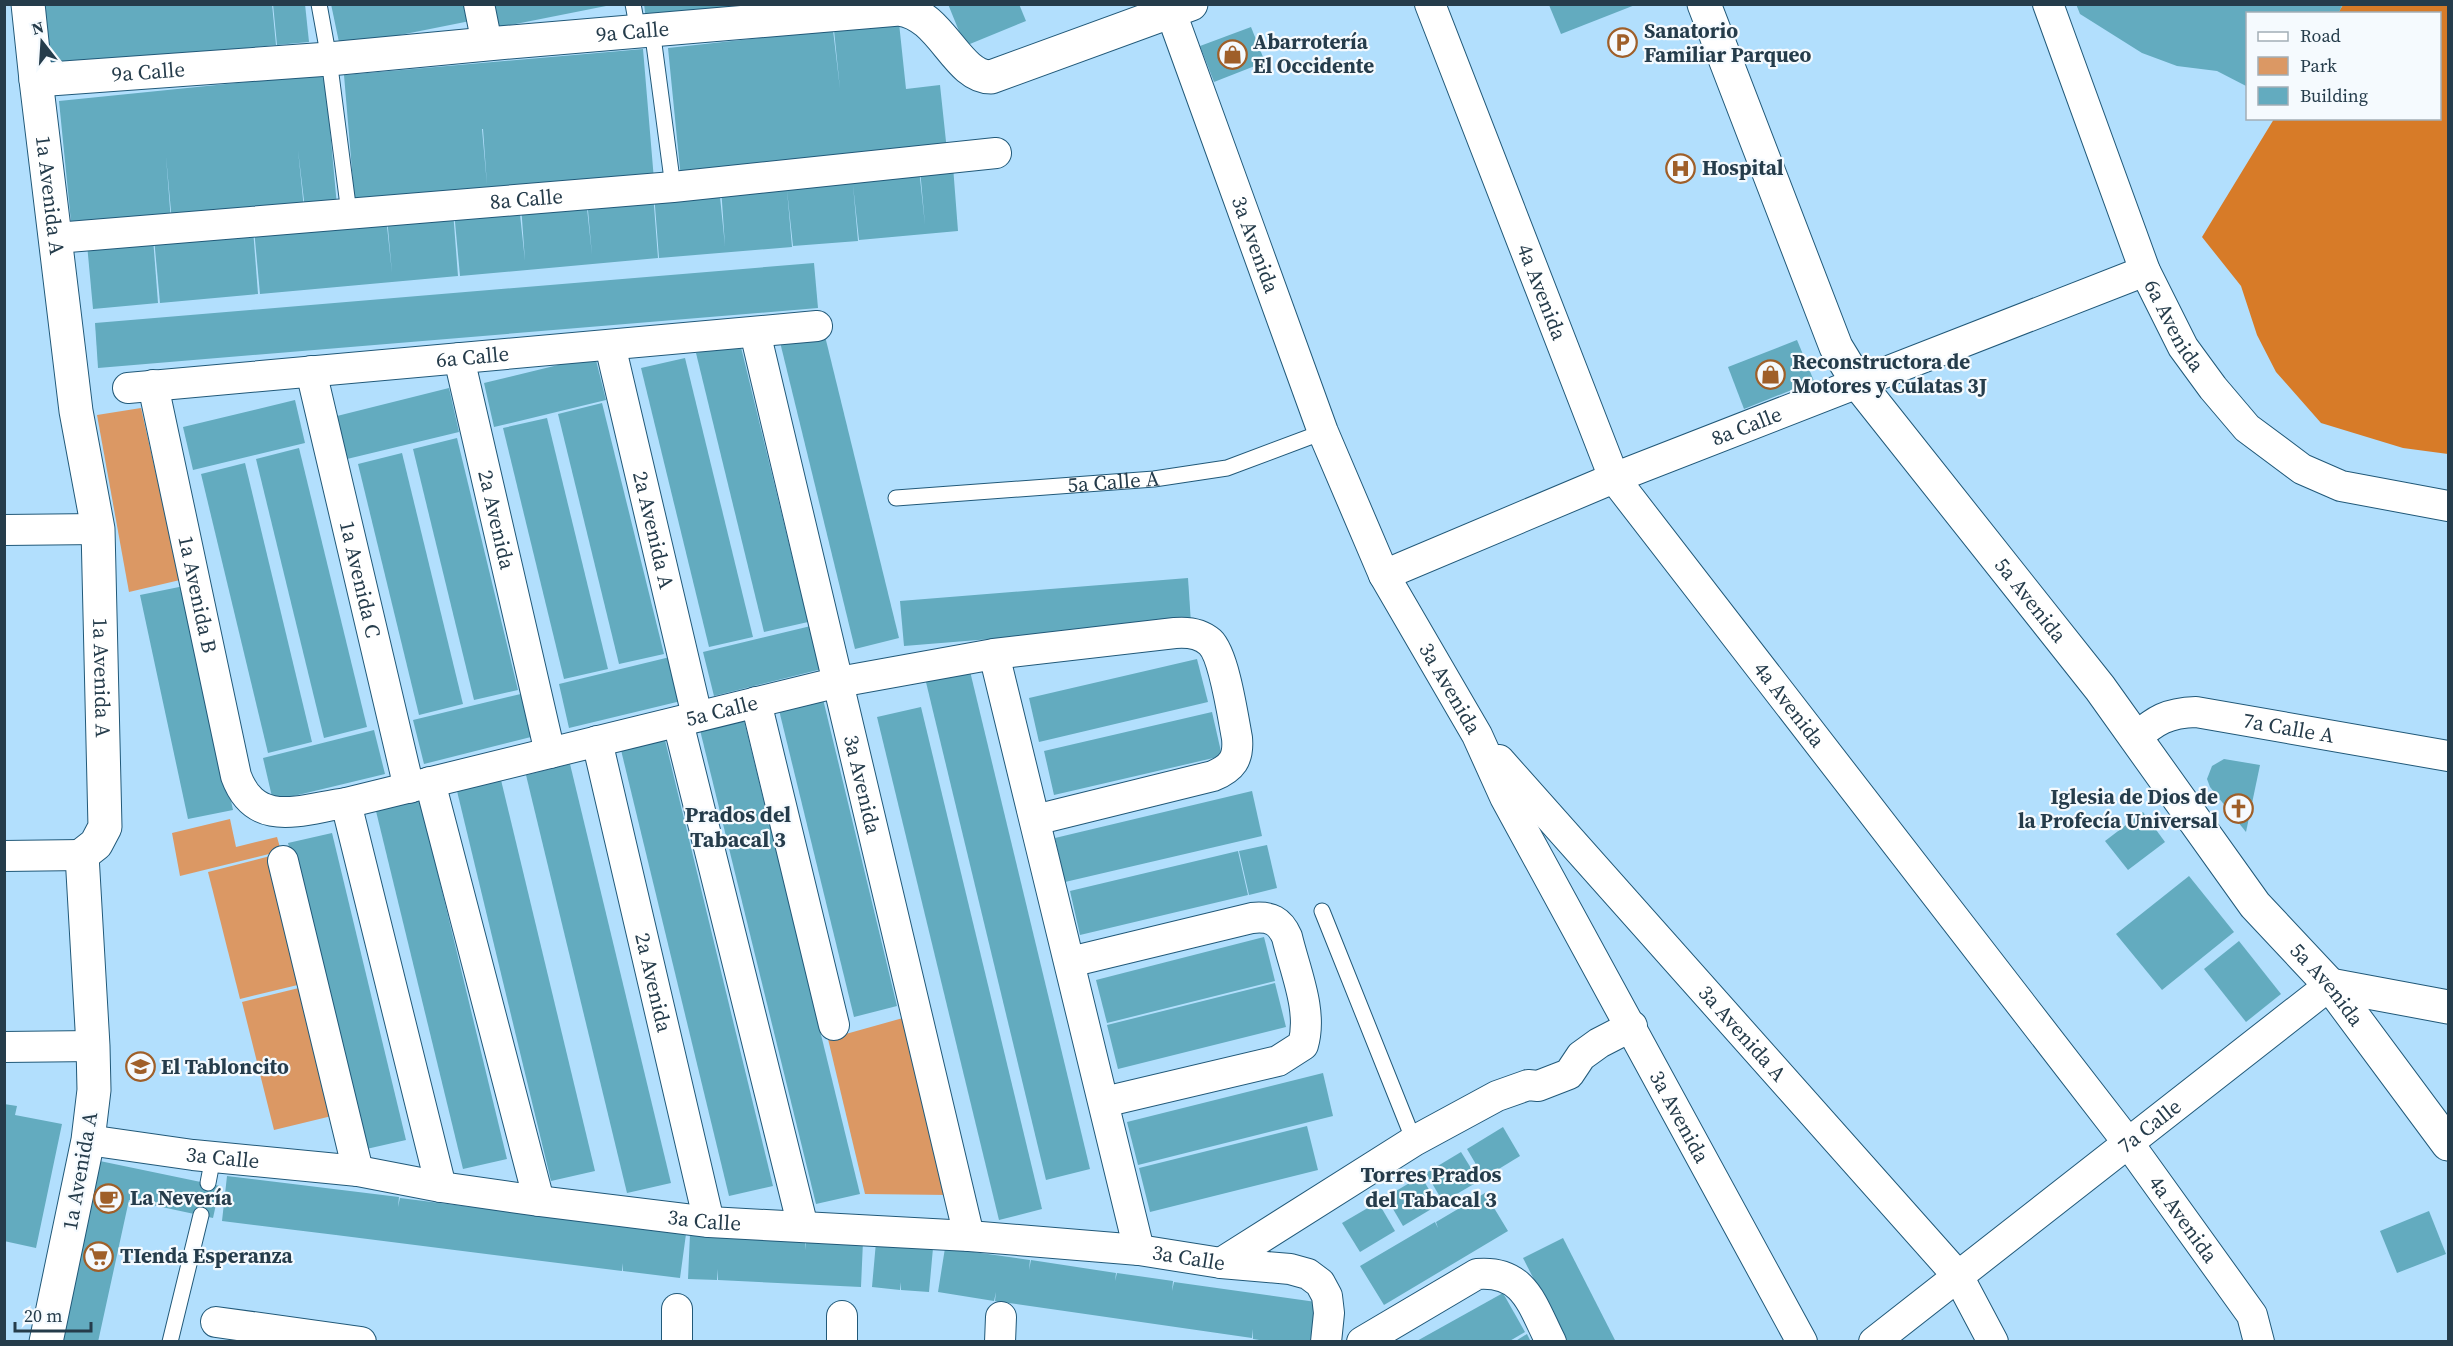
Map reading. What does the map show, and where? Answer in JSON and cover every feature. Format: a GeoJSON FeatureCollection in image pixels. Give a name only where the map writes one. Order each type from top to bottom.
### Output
{"type":"FeatureCollection","features":[{"type":"Feature","properties":{"kind":"main road","name":"1a Avenida A"},"geometry":{"type":"LineString","coordinates":[[28,4],[76,411],[98,529],[105,827],[96,844],[82,855],[94,1090],[88,1140],[46,1341]]}},
{"type":"Feature","properties":{"kind":"main road","name":"5a Avenida"},"geometry":{"type":"LineString","coordinates":[[1704,4],[1836,347],[1858,383],[2100,688],[2255,905],[2330,985],[2448,1144]]}},
{"type":"Feature","properties":{"kind":"main road","name":"9a Calle"},"geometry":{"type":"LineString","coordinates":[[36,80],[329,59],[487,44],[641,22],[899,9],[934,19],[975,73],[991,78],[1177,7]]}},
{"type":"Feature","properties":{"kind":"main road"},"geometry":{"type":"LineString","coordinates":[[2330,985],[2448,1007]]}},
{"type":"Feature","properties":{"kind":"street"},"geometry":{"type":"LineString","coordinates":[[479,4],[487,44]]}},
{"type":"Feature","properties":{"kind":"street","name":"4a Avenida"},"geometry":{"type":"LineString","coordinates":[[1430,4],[1614,478],[2129,1144],[2252,1315],[2259,1341]]}},
{"type":"Feature","properties":{"kind":"street","name":"6a Avenida"},"geometry":{"type":"LineString","coordinates":[[2048,4],[2145,271],[2183,347],[2213,388],[2254,434],[2302,469],[2341,486],[2448,506]]}},
{"type":"Feature","properties":{"kind":"street","name":"3a Avenida"},"geometry":{"type":"LineString","coordinates":[[1177,7],[1323,432],[1384,575],[1477,735],[1505,796],[1802,1341]]}},
{"type":"Feature","properties":{"kind":"street","name":"8a Calle"},"geometry":{"type":"LineString","coordinates":[[56,238],[673,187],[996,153]]}},
{"type":"Feature","properties":{"kind":"street","name":"8a Calle"},"geometry":{"type":"LineString","coordinates":[[1384,575],[1614,478],[2145,271]]}},
{"type":"Feature","properties":{"kind":"street","name":"6a Calle"},"geometry":{"type":"LineString","coordinates":[[141,387],[817,326]]}},
{"type":"Feature","properties":{"kind":"street","name":"3a Avenida"},"geometry":{"type":"LineString","coordinates":[[755,332],[969,1236]]}},
{"type":"Feature","properties":{"kind":"street","name":"2a Avenida A"},"geometry":{"type":"LineString","coordinates":[[610,345],[688,719],[803,1227]]}},
{"type":"Feature","properties":{"kind":"street","name":"2a Avenida"},"geometry":{"type":"LineString","coordinates":[[459,358],[550,753]]}},
{"type":"Feature","properties":{"kind":"street","name":"1a Avenida C"},"geometry":{"type":"LineString","coordinates":[[311,372],[420,785],[539,1201]]}},
{"type":"Feature","properties":{"kind":"street","name":"1a Avenida B"},"geometry":{"type":"LineString","coordinates":[[141,387],[236,776],[250,801]]}},
{"type":"Feature","properties":{"kind":"street"},"geometry":{"type":"LineString","coordinates":[[4,530],[98,529]]}},
{"type":"Feature","properties":{"kind":"street","name":"5a Calle"},"geometry":{"type":"LineString","coordinates":[[250,801],[264,810],[281,812],[346,803],[839,681],[994,654],[1190,632],[1211,643],[1219,656],[1237,738],[1239,751],[1235,762],[1225,771],[1214,776],[1035,820]]}},
{"type":"Feature","properties":{"kind":"street"},"geometry":{"type":"LineString","coordinates":[[994,654],[1139,1250]]}},
{"type":"Feature","properties":{"kind":"street"},"geometry":{"type":"LineString","coordinates":[[756,702],[834,1025]]}},
{"type":"Feature","properties":{"kind":"street","name":"7a Calle A"},"geometry":{"type":"LineString","coordinates":[[2135,738],[2153,722],[2174,713],[2196,712],[2448,756]]}},
{"type":"Feature","properties":{"kind":"street","name":"3a Avenida A"},"geometry":{"type":"LineString","coordinates":[[1477,735],[1958,1276],[1993,1341]]}},
{"type":"Feature","properties":{"kind":"street","name":"2a Avenida"},"geometry":{"type":"LineString","coordinates":[[597,741],[709,1222]]}},
{"type":"Feature","properties":{"kind":"street"},"geometry":{"type":"LineString","coordinates":[[346,803],[441,1187]]}},
{"type":"Feature","properties":{"kind":"street"},"geometry":{"type":"LineString","coordinates":[[4,855],[82,855]]}},
{"type":"Feature","properties":{"kind":"street"},"geometry":{"type":"LineString","coordinates":[[283,861],[358,1171]]}},
{"type":"Feature","properties":{"kind":"street"},"geometry":{"type":"LineString","coordinates":[[1070,962],[1263,917],[1273,919],[1282,926],[1298,981],[1308,1031],[1303,1045],[1293,1053],[1278,1061],[1104,1102]]}},
{"type":"Feature","properties":{"kind":"street","name":"7a Calle"},"geometry":{"type":"LineString","coordinates":[[1874,1341],[2330,985]]}},
{"type":"Feature","properties":{"kind":"street"},"geometry":{"type":"LineString","coordinates":[[1221,1263],[1414,1141],[1497,1096],[1528,1085],[1545,1066],[1557,1060],[1579,1059],[1599,1043],[1632,1026]]}},
{"type":"Feature","properties":{"kind":"street"},"geometry":{"type":"LineString","coordinates":[[4,1047],[93,1046]]}},
{"type":"Feature","properties":{"kind":"street","name":"3a Calle"},"geometry":{"type":"LineString","coordinates":[[88,1140],[211,1170],[358,1171],[441,1187],[709,1222],[969,1236],[1139,1250],[1221,1263],[1290,1269],[1308,1274],[1320,1283],[1327,1296],[1329,1313],[1326,1341]]}},
{"type":"Feature","properties":{"kind":"street"},"geometry":{"type":"LineString","coordinates":[[1362,1341],[1477,1274],[1494,1273],[1511,1278],[1525,1293],[1551,1341]]}},
{"type":"Feature","properties":{"kind":"street"},"geometry":{"type":"LineString","coordinates":[[677,1308],[677,1341]]}},
{"type":"Feature","properties":{"kind":"street"},"geometry":{"type":"LineString","coordinates":[[216,1322],[275,1336],[361,1341]]}},
{"type":"Feature","properties":{"kind":"lane"},"geometry":{"type":"LineString","coordinates":[[319,4],[329,59],[349,213]]}},
{"type":"Feature","properties":{"kind":"lane"},"geometry":{"type":"LineString","coordinates":[[641,22],[673,187]]}},
{"type":"Feature","properties":{"kind":"lane","name":"5a Calle A"},"geometry":{"type":"LineString","coordinates":[[896,498],[1154,479],[1227,468],[1323,432]]}},
{"type":"Feature","properties":{"kind":"lane"},"geometry":{"type":"LineString","coordinates":[[1322,911],[1414,1141]]}},
{"type":"Feature","properties":{"kind":"lane"},"geometry":{"type":"LineString","coordinates":[[170,1341],[201,1215]]}},
{"type":"Feature","properties":{"kind":"green space"},"geometry":{"type":"Polygon","coordinates":[[[141,408],[180,580],[129,592],[97,415],[141,408]]]}},
{"type":"Feature","properties":{"kind":"green space"},"geometry":{"type":"Polygon","coordinates":[[[230,819],[236,847],[277,837],[281,851],[180,876],[172,833],[230,819]]]}},
{"type":"Feature","properties":{"kind":"green space"},"geometry":{"type":"Polygon","coordinates":[[[274,855],[306,983],[240,999],[208,872],[274,855]]]}},
{"type":"Feature","properties":{"kind":"green space"},"geometry":{"type":"Polygon","coordinates":[[[307,986],[340,1114],[274,1130],[242,1002],[307,986]]]}},
{"type":"Feature","properties":{"kind":"green space"},"geometry":{"type":"Polygon","coordinates":[[[910,1016],[949,1195],[865,1194],[828,1039],[910,1016]]]}},
{"type":"Feature","properties":{"kind":"shaded area"},"geometry":{"type":"Polygon","coordinates":[[[2343,5],[2448,5],[2448,454],[2403,448],[2321,423],[2276,372],[2257,335],[2241,286],[2202,237],[2273,120],[2441,120],[2441,12],[2339,12],[2343,5]]]}},
{"type":"Feature","properties":{"kind":"building"},"geometry":{"type":"Polygon","coordinates":[[[38,4],[272,4],[276,45],[44,68],[38,4]]]}},
{"type":"Feature","properties":{"kind":"building"},"geometry":{"type":"Polygon","coordinates":[[[273,4],[305,4],[309,42],[277,45],[273,4]]]}},
{"type":"Feature","properties":{"kind":"building"},"geometry":{"type":"Polygon","coordinates":[[[331,4],[466,5],[470,21],[340,47],[331,4]]]}},
{"type":"Feature","properties":{"kind":"building"},"geometry":{"type":"Polygon","coordinates":[[[490,4],[606,4],[606,6],[495,28],[490,4]]]}},
{"type":"Feature","properties":{"kind":"building"},"geometry":{"type":"Polygon","coordinates":[[[644,4],[798,4],[646,20],[644,4]]]}},
{"type":"Feature","properties":{"kind":"building"},"geometry":{"type":"Polygon","coordinates":[[[948,4],[1019,4],[1026,21],[965,46],[948,4]]]}},
{"type":"Feature","properties":{"kind":"building"},"geometry":{"type":"Polygon","coordinates":[[[2076,4],[2343,4],[2339,12],[2246,12],[2246,86],[2217,71],[2177,66],[2142,53],[2080,14],[2076,4]]]}},
{"type":"Feature","properties":{"kind":"building"},"geometry":{"type":"Polygon","coordinates":[[[1549,5],[1635,5],[1561,34],[1549,5]]]}},
{"type":"Feature","properties":{"kind":"building"},"geometry":{"type":"Polygon","coordinates":[[[899,23],[906,89],[940,85],[947,151],[681,179],[668,48],[833,30],[840,89],[834,30],[899,23]]]}},
{"type":"Feature","properties":{"kind":"building","name":"Abarrotería El Occidente"},"geometry":{"type":"Polygon","coordinates":[[[1251,27],[1265,62],[1214,82],[1200,46],[1251,27]]]}},
{"type":"Feature","properties":{"kind":"building"},"geometry":{"type":"Polygon","coordinates":[[[643,49],[654,180],[355,206],[344,75],[643,49]],[[482,129],[487,185],[483,129],[482,129]]]}},
{"type":"Feature","properties":{"kind":"building"},"geometry":{"type":"Polygon","coordinates":[[[325,74],[337,206],[305,209],[298,150],[304,209],[172,222],[166,156],[171,222],[72,232],[59,101],[325,74]]]}},
{"type":"Feature","properties":{"kind":"building"},"geometry":{"type":"Polygon","coordinates":[[[953,166],[958,231],[859,240],[853,185],[858,241],[793,246],[787,190],[792,247],[659,258],[654,193],[719,187],[725,246],[721,187],[919,169],[925,225],[920,169],[953,166]]]}},
{"type":"Feature","properties":{"kind":"building"},"geometry":{"type":"Polygon","coordinates":[[[653,193],[658,258],[460,276],[454,211],[519,205],[525,261],[521,205],[586,199],[592,255],[587,199],[653,193]]]}},
{"type":"Feature","properties":{"kind":"building"},"geometry":{"type":"Polygon","coordinates":[[[453,211],[458,276],[260,294],[254,229],[386,217],[392,273],[387,217],[453,211]]]}},
{"type":"Feature","properties":{"kind":"building"},"geometry":{"type":"Polygon","coordinates":[[[253,229],[258,294],[160,303],[154,238],[253,229]]]}},
{"type":"Feature","properties":{"kind":"building"},"geometry":{"type":"Polygon","coordinates":[[[153,238],[158,303],[93,309],[87,244],[153,238]]]}},
{"type":"Feature","properties":{"kind":"building"},"geometry":{"type":"Polygon","coordinates":[[[814,263],[818,308],[98,368],[95,323],[814,263]]]}},
{"type":"Feature","properties":{"kind":"building"},"geometry":{"type":"Polygon","coordinates":[[[824,332],[899,638],[855,649],[780,342],[824,332]]]}},
{"type":"Feature","properties":{"kind":"building","name":"Reconstructora de Motores y Culatas 3J"},"geometry":{"type":"Polygon","coordinates":[[[1797,340],[1814,381],[1744,409],[1728,367],[1797,340]]]}},
{"type":"Feature","properties":{"kind":"building"},"geometry":{"type":"Polygon","coordinates":[[[740,343],[808,622],[764,632],[696,353],[740,343]]]}},
{"type":"Feature","properties":{"kind":"building"},"geometry":{"type":"Polygon","coordinates":[[[595,356],[606,400],[494,427],[484,383],[595,356]]]}},
{"type":"Feature","properties":{"kind":"building"},"geometry":{"type":"Polygon","coordinates":[[[685,358],[753,637],[709,647],[641,368],[685,358]]]}},
{"type":"Feature","properties":{"kind":"building"},"geometry":{"type":"Polygon","coordinates":[[[449,388],[459,432],[347,459],[337,416],[449,388]]]}},
{"type":"Feature","properties":{"kind":"building"},"geometry":{"type":"Polygon","coordinates":[[[295,400],[305,443],[193,470],[183,427],[295,400]]]}},
{"type":"Feature","properties":{"kind":"building"},"geometry":{"type":"Polygon","coordinates":[[[602,403],[664,654],[619,664],[558,414],[602,403]]]}},
{"type":"Feature","properties":{"kind":"building"},"geometry":{"type":"Polygon","coordinates":[[[547,418],[608,669],[564,679],[503,428],[547,418]]]}},
{"type":"Feature","properties":{"kind":"building"},"geometry":{"type":"Polygon","coordinates":[[[457,438],[518,690],[474,700],[413,449],[457,438]]]}},
{"type":"Feature","properties":{"kind":"building"},"geometry":{"type":"Polygon","coordinates":[[[299,448],[367,727],[324,738],[256,459],[299,448]]]}},
{"type":"Feature","properties":{"kind":"building"},"geometry":{"type":"Polygon","coordinates":[[[402,453],[463,704],[419,715],[358,464],[402,453]]]}},
{"type":"Feature","properties":{"kind":"building"},"geometry":{"type":"Polygon","coordinates":[[[245,463],[312,742],[268,753],[201,474],[245,463]]]}},
{"type":"Feature","properties":{"kind":"building"},"geometry":{"type":"Polygon","coordinates":[[[1188,578],[1191,623],[904,646],[900,601],[1188,578]]]}},
{"type":"Feature","properties":{"kind":"building"},"geometry":{"type":"Polygon","coordinates":[[[184,586],[233,810],[188,819],[140,595],[184,586]]]}},
{"type":"Feature","properties":{"kind":"building"},"geometry":{"type":"Polygon","coordinates":[[[815,625],[826,668],[714,696],[703,652],[815,625]]]}},
{"type":"Feature","properties":{"kind":"building"},"geometry":{"type":"Polygon","coordinates":[[[670,657],[681,701],[569,728],[559,684],[670,657]]]}},
{"type":"Feature","properties":{"kind":"building"},"geometry":{"type":"Polygon","coordinates":[[[1197,659],[1208,702],[1039,742],[1029,698],[1197,659]]]}},
{"type":"Feature","properties":{"kind":"building"},"geometry":{"type":"Polygon","coordinates":[[[969,667],[1090,1169],[1046,1180],[925,678],[969,667]]]}},
{"type":"Feature","properties":{"kind":"building"},"geometry":{"type":"Polygon","coordinates":[[[525,693],[535,736],[424,764],[413,720],[525,693]]]}},
{"type":"Feature","properties":{"kind":"building"},"geometry":{"type":"Polygon","coordinates":[[[823,699],[897,1006],[854,1017],[779,710],[823,699]]]}},
{"type":"Feature","properties":{"kind":"building"},"geometry":{"type":"Polygon","coordinates":[[[921,707],[1042,1209],[999,1220],[877,717],[921,707]]]}},
{"type":"Feature","properties":{"kind":"building"},"geometry":{"type":"Polygon","coordinates":[[[1212,712],[1222,756],[1054,795],[1044,751],[1212,712]]]}},
{"type":"Feature","properties":{"kind":"building"},"geometry":{"type":"Polygon","coordinates":[[[744,720],[860,1194],[816,1204],[700,730],[744,720]]]}},
{"type":"Feature","properties":{"kind":"building"},"geometry":{"type":"Polygon","coordinates":[[[374,730],[385,774],[273,801],[263,758],[374,730]]]}},
{"type":"Feature","properties":{"kind":"building"},"geometry":{"type":"Polygon","coordinates":[[[665,740],[773,1186],[729,1196],[621,750],[665,740]]]}},
{"type":"Feature","properties":{"kind":"building","name":"Iglesia de Dios de la Profecía Universal"},"geometry":{"type":"Polygon","coordinates":[[[2224,759],[2260,765],[2246,832],[2210,787],[2207,779],[2212,766],[2224,759]]]}},
{"type":"Feature","properties":{"kind":"building"},"geometry":{"type":"Polygon","coordinates":[[[570,764],[671,1183],[627,1193],[526,775],[570,764]]]}},
{"type":"Feature","properties":{"kind":"building"},"geometry":{"type":"Polygon","coordinates":[[[501,780],[595,1171],[551,1181],[457,791],[501,780]]]}},
{"type":"Feature","properties":{"kind":"building"},"geometry":{"type":"Polygon","coordinates":[[[1252,791],[1262,836],[1065,882],[1055,838],[1252,791]]]}},
{"type":"Feature","properties":{"kind":"building"},"geometry":{"type":"Polygon","coordinates":[[[419,796],[507,1159],[463,1169],[375,807],[419,796]]]}},
{"type":"Feature","properties":{"kind":"building"},"geometry":{"type":"Polygon","coordinates":[[[2143,812],[2165,842],[2128,870],[2105,841],[2143,812]]]}},
{"type":"Feature","properties":{"kind":"building"},"geometry":{"type":"Polygon","coordinates":[[[332,833],[406,1140],[362,1150],[288,843],[332,833]]]}},
{"type":"Feature","properties":{"kind":"building"},"geometry":{"type":"Polygon","coordinates":[[[1267,845],[1277,888],[1249,895],[1239,851],[1267,845]]]}},
{"type":"Feature","properties":{"kind":"building"},"geometry":{"type":"Polygon","coordinates":[[[1238,851],[1248,895],[1080,935],[1070,891],[1238,851]]]}},
{"type":"Feature","properties":{"kind":"building"},"geometry":{"type":"Polygon","coordinates":[[[2189,876],[2234,932],[2162,990],[2116,934],[2189,876]]]}},
{"type":"Feature","properties":{"kind":"building"},"geometry":{"type":"Polygon","coordinates":[[[1264,937],[1275,981],[1107,1023],[1096,980],[1264,937]]]}},
{"type":"Feature","properties":{"kind":"building"},"geometry":{"type":"Polygon","coordinates":[[[2239,941],[2281,994],[2246,1022],[2204,969],[2239,941]]]}},
{"type":"Feature","properties":{"kind":"building"},"geometry":{"type":"Polygon","coordinates":[[[1275,983],[1286,1027],[1118,1069],[1107,1025],[1275,983]]]}},
{"type":"Feature","properties":{"kind":"building"},"geometry":{"type":"Polygon","coordinates":[[[1323,1073],[1333,1116],[1138,1165],[1127,1122],[1323,1073]]]}},
{"type":"Feature","properties":{"kind":"building"},"geometry":{"type":"Polygon","coordinates":[[[4,1104],[17,1106],[15,1115],[62,1124],[36,1248],[4,1241],[4,1104]]]}},
{"type":"Feature","properties":{"kind":"building"},"geometry":{"type":"Polygon","coordinates":[[[1307,1126],[1318,1170],[1150,1212],[1139,1168],[1307,1126]]]}},
{"type":"Feature","properties":{"kind":"building"},"geometry":{"type":"Polygon","coordinates":[[[1503,1127],[1520,1156],[1484,1178],[1467,1149],[1503,1127]]]}},
{"type":"Feature","properties":{"kind":"building"},"geometry":{"type":"Polygon","coordinates":[[[1461,1152],[1479,1181],[1443,1202],[1426,1173],[1461,1152]]]}},
{"type":"Feature","properties":{"kind":"building"},"geometry":{"type":"Polygon","coordinates":[[[95,1160],[220,1186],[213,1218],[129,1200],[98,1342],[56,1342],[95,1160]]]}},
{"type":"Feature","properties":{"kind":"building"},"geometry":{"type":"Polygon","coordinates":[[[227,1176],[399,1197],[398,1207],[400,1198],[686,1234],[680,1278],[623,1271],[623,1263],[622,1271],[222,1221],[227,1176]]]}},
{"type":"Feature","properties":{"kind":"building"},"geometry":{"type":"Polygon","coordinates":[[[1421,1176],[1438,1205],[1403,1226],[1386,1197],[1421,1176]]]}},
{"type":"Feature","properties":{"kind":"building"},"geometry":{"type":"Polygon","coordinates":[[[1485,1193],[1508,1231],[1384,1305],[1360,1266],[1435,1222],[1438,1228],[1436,1222],[1485,1193]]]}},
{"type":"Feature","properties":{"kind":"building"},"geometry":{"type":"Polygon","coordinates":[[[1378,1202],[1395,1231],[1360,1252],[1342,1223],[1378,1202]]]}},
{"type":"Feature","properties":{"kind":"building"},"geometry":{"type":"Polygon","coordinates":[[[2429,1211],[2446,1254],[2397,1273],[2380,1231],[2429,1211]]]}},
{"type":"Feature","properties":{"kind":"building"},"geometry":{"type":"Polygon","coordinates":[[[690,1234],[805,1239],[806,1250],[806,1239],[863,1241],[861,1287],[718,1280],[717,1269],[717,1280],[688,1279],[690,1234]]]}},
{"type":"Feature","properties":{"kind":"building"},"geometry":{"type":"Polygon","coordinates":[[[1563,1238],[1616,1342],[1566,1342],[1523,1258],[1563,1238]]]}},
{"type":"Feature","properties":{"kind":"building"},"geometry":{"type":"Polygon","coordinates":[[[876,1242],[933,1248],[929,1292],[901,1290],[900,1282],[900,1290],[872,1287],[876,1242]]]}},
{"type":"Feature","properties":{"kind":"building"},"geometry":{"type":"Polygon","coordinates":[[[945,1248],[1030,1260],[1029,1270],[1031,1260],[1116,1273],[1115,1281],[1117,1273],[1173,1281],[1172,1291],[1174,1282],[1316,1302],[1310,1342],[1272,1342],[1253,1339],[1253,1329],[1252,1338],[995,1301],[996,1292],[994,1301],[938,1292],[945,1248]]]}},
{"type":"Feature","properties":{"kind":"building"},"geometry":{"type":"Polygon","coordinates":[[[1503,1293],[1525,1332],[1508,1342],[1415,1342],[1503,1293]]]}},
{"type":"Feature","properties":{"kind":"building"},"geometry":{"type":"Polygon","coordinates":[[[1527,1334],[1531,1342],[1514,1342],[1527,1334]]]}},
{"type":"Feature","properties":{"kind":"place","name":"Sanatorio Familiar Parqueo"},"geometry":{"type":"Point","coordinates":[1623,43]}},
{"type":"Feature","properties":{"kind":"place","name":"Abarrotería El Occidente"},"geometry":{"type":"Point","coordinates":[1232,54]}},
{"type":"Feature","properties":{"kind":"place","name":"Hospital"},"geometry":{"type":"Point","coordinates":[1681,168]}},
{"type":"Feature","properties":{"kind":"place","name":"Reconstructora de Motores y Culatas 3J"},"geometry":{"type":"Point","coordinates":[1771,374]}},
{"type":"Feature","properties":{"kind":"place","name":"Iglesia de Dios de la Profecía Universal"},"geometry":{"type":"Point","coordinates":[2239,809]}},
{"type":"Feature","properties":{"kind":"place","name":"El Tabloncito"},"geometry":{"type":"Point","coordinates":[140,1067]}},
{"type":"Feature","properties":{"kind":"place","name":"La Nevería"},"geometry":{"type":"Point","coordinates":[109,1198]}},
{"type":"Feature","properties":{"kind":"place","name":"TIenda Esperanza"},"geometry":{"type":"Point","coordinates":[99,1256]}},
{"type":"Feature","properties":{"kind":"district","name":"Prados del Tabacal 3"},"geometry":{"type":"Point","coordinates":[738,826]}},
{"type":"Feature","properties":{"kind":"district","name":"Torres Prados del Tabacal 3"},"geometry":{"type":"Point","coordinates":[1431,1186]}}]}
